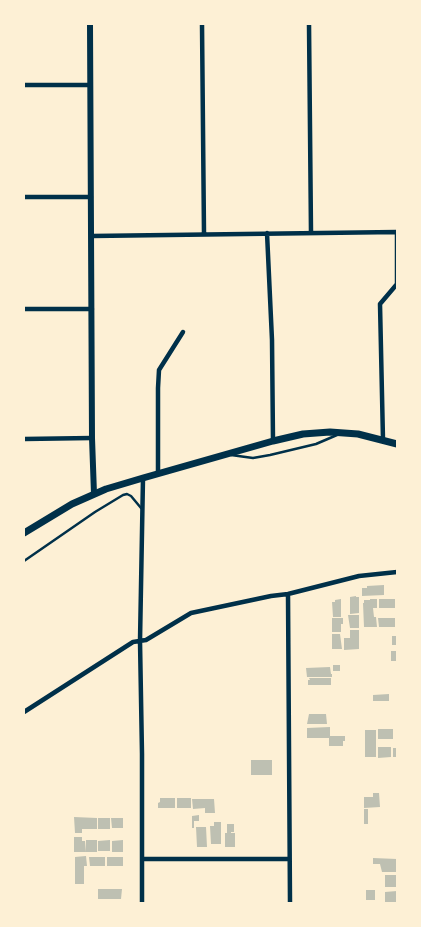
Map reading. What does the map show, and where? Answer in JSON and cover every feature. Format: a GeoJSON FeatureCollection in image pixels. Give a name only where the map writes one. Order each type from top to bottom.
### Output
{"type":"FeatureCollection","features":[{"type":"Feature","properties":{"kind":"main road"},"geometry":{"type":"LineString","coordinates":[[90,24],[92,438],[94,494]]}},
{"type":"Feature","properties":{"kind":"main road"},"geometry":{"type":"LineString","coordinates":[[24,533],[54,514],[94,494],[158,473],[273,441],[317,433],[343,432],[397,444]]}},
{"type":"Feature","properties":{"kind":"street"},"geometry":{"type":"LineString","coordinates":[[202,24],[204,234]]}},
{"type":"Feature","properties":{"kind":"street"},"geometry":{"type":"LineString","coordinates":[[309,24],[311,233]]}},
{"type":"Feature","properties":{"kind":"street"},"geometry":{"type":"LineString","coordinates":[[24,85],[90,85]]}},
{"type":"Feature","properties":{"kind":"street"},"geometry":{"type":"LineString","coordinates":[[24,197],[91,197]]}},
{"type":"Feature","properties":{"kind":"street"},"geometry":{"type":"LineString","coordinates":[[92,236],[397,232],[397,284],[380,304],[384,440]]}},
{"type":"Feature","properties":{"kind":"street"},"geometry":{"type":"LineString","coordinates":[[267,234],[272,340],[273,441]]}},
{"type":"Feature","properties":{"kind":"street"},"geometry":{"type":"LineString","coordinates":[[24,308],[92,309]]}},
{"type":"Feature","properties":{"kind":"street"},"geometry":{"type":"LineString","coordinates":[[158,473],[159,370],[183,332]]}},
{"type":"Feature","properties":{"kind":"street"},"geometry":{"type":"LineString","coordinates":[[24,439],[92,438]]}},
{"type":"Feature","properties":{"kind":"street"},"geometry":{"type":"LineString","coordinates":[[142,478],[140,641],[142,903]]}},
{"type":"Feature","properties":{"kind":"street"},"geometry":{"type":"LineString","coordinates":[[24,712],[133,642],[146,640],[191,613],[288,594],[359,576],[397,572]]}},
{"type":"Feature","properties":{"kind":"street"},"geometry":{"type":"LineString","coordinates":[[288,594],[290,903]]}},
{"type":"Feature","properties":{"kind":"street"},"geometry":{"type":"LineString","coordinates":[[142,859],[289,859]]}},
{"type":"Feature","properties":{"kind":"lane"},"geometry":{"type":"LineString","coordinates":[[224,455],[253,458],[316,444],[343,432]]}},
{"type":"Feature","properties":{"kind":"lane"},"geometry":{"type":"LineString","coordinates":[[24,561],[123,495],[132,496],[142,508]]}},
{"type":"Feature","properties":{"kind":"building"},"geometry":{"type":"Polygon","coordinates":[[[384,585],[384,595],[362,596],[362,588],[384,585]]]}},
{"type":"Feature","properties":{"kind":"building"},"geometry":{"type":"Polygon","coordinates":[[[350,597],[359,597],[359,613],[350,614],[350,597]]]}},
{"type":"Feature","properties":{"kind":"building"},"geometry":{"type":"Polygon","coordinates":[[[341,599],[341,617],[333,617],[332,602],[341,599]]]}},
{"type":"Feature","properties":{"kind":"building"},"geometry":{"type":"Polygon","coordinates":[[[377,599],[377,608],[373,608],[377,627],[364,627],[363,603],[364,600],[377,599]]]}},
{"type":"Feature","properties":{"kind":"building"},"geometry":{"type":"Polygon","coordinates":[[[379,599],[395,599],[395,608],[379,608],[379,599]]]}},
{"type":"Feature","properties":{"kind":"building"},"geometry":{"type":"Polygon","coordinates":[[[348,615],[359,615],[359,628],[350,628],[348,615]]]}},
{"type":"Feature","properties":{"kind":"building"},"geometry":{"type":"Polygon","coordinates":[[[332,618],[343,618],[341,632],[332,632],[332,618]]]}},
{"type":"Feature","properties":{"kind":"building"},"geometry":{"type":"Polygon","coordinates":[[[378,618],[395,618],[395,627],[379,627],[378,618]]]}},
{"type":"Feature","properties":{"kind":"building"},"geometry":{"type":"Polygon","coordinates":[[[350,630],[359,630],[359,649],[344,650],[344,638],[350,638],[350,630]]]}},
{"type":"Feature","properties":{"kind":"building"},"geometry":{"type":"Polygon","coordinates":[[[332,634],[340,634],[342,649],[332,649],[332,634]]]}},
{"type":"Feature","properties":{"kind":"building"},"geometry":{"type":"Polygon","coordinates":[[[392,636],[397,636],[397,645],[392,645],[392,636]]]}},
{"type":"Feature","properties":{"kind":"building"},"geometry":{"type":"Polygon","coordinates":[[[391,651],[397,651],[397,661],[391,661],[391,651]]]}},
{"type":"Feature","properties":{"kind":"building"},"geometry":{"type":"Polygon","coordinates":[[[333,665],[340,665],[340,671],[333,671],[333,665]]]}},
{"type":"Feature","properties":{"kind":"building"},"geometry":{"type":"Polygon","coordinates":[[[330,667],[332,677],[307,677],[306,668],[330,667]]]}},
{"type":"Feature","properties":{"kind":"building"},"geometry":{"type":"Polygon","coordinates":[[[309,678],[331,678],[331,685],[308,685],[309,678]]]}},
{"type":"Feature","properties":{"kind":"building"},"geometry":{"type":"Polygon","coordinates":[[[389,694],[389,701],[373,701],[373,695],[389,694]]]}},
{"type":"Feature","properties":{"kind":"building"},"geometry":{"type":"Polygon","coordinates":[[[309,714],[326,714],[327,724],[307,724],[309,714]]]}},
{"type":"Feature","properties":{"kind":"building"},"geometry":{"type":"Polygon","coordinates":[[[330,727],[330,736],[345,736],[343,746],[329,746],[329,738],[307,738],[307,728],[330,727]]]}},
{"type":"Feature","properties":{"kind":"building"},"geometry":{"type":"Polygon","coordinates":[[[378,729],[393,729],[393,739],[378,739],[378,729]]]}},
{"type":"Feature","properties":{"kind":"building"},"geometry":{"type":"Polygon","coordinates":[[[365,730],[376,730],[376,757],[365,757],[365,730]]]}},
{"type":"Feature","properties":{"kind":"building"},"geometry":{"type":"Polygon","coordinates":[[[378,747],[391,747],[391,757],[378,758],[378,747]]]}},
{"type":"Feature","properties":{"kind":"building"},"geometry":{"type":"Polygon","coordinates":[[[393,748],[397,748],[397,757],[393,757],[393,748]]]}},
{"type":"Feature","properties":{"kind":"building"},"geometry":{"type":"Polygon","coordinates":[[[251,760],[272,760],[272,775],[251,775],[251,760]]]}},
{"type":"Feature","properties":{"kind":"building"},"geometry":{"type":"Polygon","coordinates":[[[373,793],[379,793],[380,807],[364,808],[364,797],[373,797],[373,793]]]}},
{"type":"Feature","properties":{"kind":"building"},"geometry":{"type":"Polygon","coordinates":[[[160,798],[175,798],[175,808],[158,808],[160,798]]]}},
{"type":"Feature","properties":{"kind":"building"},"geometry":{"type":"Polygon","coordinates":[[[177,798],[191,798],[191,808],[177,808],[177,798]]]}},
{"type":"Feature","properties":{"kind":"building"},"geometry":{"type":"Polygon","coordinates":[[[192,799],[214,799],[215,813],[205,813],[205,808],[193,809],[192,799]]]}},
{"type":"Feature","properties":{"kind":"building"},"geometry":{"type":"Polygon","coordinates":[[[364,809],[368,809],[368,824],[364,824],[364,809]]]}},
{"type":"Feature","properties":{"kind":"building"},"geometry":{"type":"Polygon","coordinates":[[[199,815],[199,821],[194,821],[194,828],[192,828],[192,816],[199,815]]]}},
{"type":"Feature","properties":{"kind":"building"},"geometry":{"type":"Polygon","coordinates":[[[74,817],[97,818],[97,829],[82,829],[82,833],[75,833],[74,817]]]}},
{"type":"Feature","properties":{"kind":"building"},"geometry":{"type":"Polygon","coordinates":[[[98,818],[110,818],[110,829],[98,829],[98,818]]]}},
{"type":"Feature","properties":{"kind":"building"},"geometry":{"type":"Polygon","coordinates":[[[111,818],[123,818],[123,828],[112,828],[111,818]]]}},
{"type":"Feature","properties":{"kind":"building"},"geometry":{"type":"Polygon","coordinates":[[[214,822],[221,822],[221,844],[211,844],[210,826],[214,826],[214,822]]]}},
{"type":"Feature","properties":{"kind":"building"},"geometry":{"type":"Polygon","coordinates":[[[227,824],[234,824],[234,832],[231,833],[235,833],[235,847],[225,847],[227,824]]]}},
{"type":"Feature","properties":{"kind":"building"},"geometry":{"type":"Polygon","coordinates":[[[196,827],[206,827],[207,847],[197,847],[196,827]]]}},
{"type":"Feature","properties":{"kind":"building"},"geometry":{"type":"Polygon","coordinates":[[[74,837],[82,837],[82,841],[85,841],[86,852],[74,852],[74,837]]]}},
{"type":"Feature","properties":{"kind":"building"},"geometry":{"type":"Polygon","coordinates":[[[86,840],[97,840],[97,852],[86,852],[86,840]]]}},
{"type":"Feature","properties":{"kind":"building"},"geometry":{"type":"Polygon","coordinates":[[[110,840],[110,851],[98,851],[98,841],[110,840]]]}},
{"type":"Feature","properties":{"kind":"building"},"geometry":{"type":"Polygon","coordinates":[[[123,840],[123,852],[112,852],[112,841],[123,840]]]}},
{"type":"Feature","properties":{"kind":"building"},"geometry":{"type":"Polygon","coordinates":[[[86,856],[87,866],[84,866],[84,884],[75,884],[75,857],[86,856]]]}},
{"type":"Feature","properties":{"kind":"building"},"geometry":{"type":"Polygon","coordinates":[[[89,857],[105,857],[105,866],[90,866],[89,857]]]}},
{"type":"Feature","properties":{"kind":"building"},"geometry":{"type":"Polygon","coordinates":[[[107,857],[123,857],[123,866],[107,866],[107,857]]]}},
{"type":"Feature","properties":{"kind":"building"},"geometry":{"type":"Polygon","coordinates":[[[373,858],[397,859],[397,872],[382,872],[380,864],[373,864],[373,858]]]}},
{"type":"Feature","properties":{"kind":"building"},"geometry":{"type":"Polygon","coordinates":[[[385,875],[397,875],[397,887],[385,887],[385,875]]]}},
{"type":"Feature","properties":{"kind":"building"},"geometry":{"type":"Polygon","coordinates":[[[98,889],[122,889],[121,899],[98,899],[98,889]]]}},
{"type":"Feature","properties":{"kind":"building"},"geometry":{"type":"Polygon","coordinates":[[[366,890],[375,890],[375,900],[366,900],[366,890]]]}},
{"type":"Feature","properties":{"kind":"building"},"geometry":{"type":"Polygon","coordinates":[[[397,891],[397,903],[385,903],[385,892],[397,891]]]}}]}
